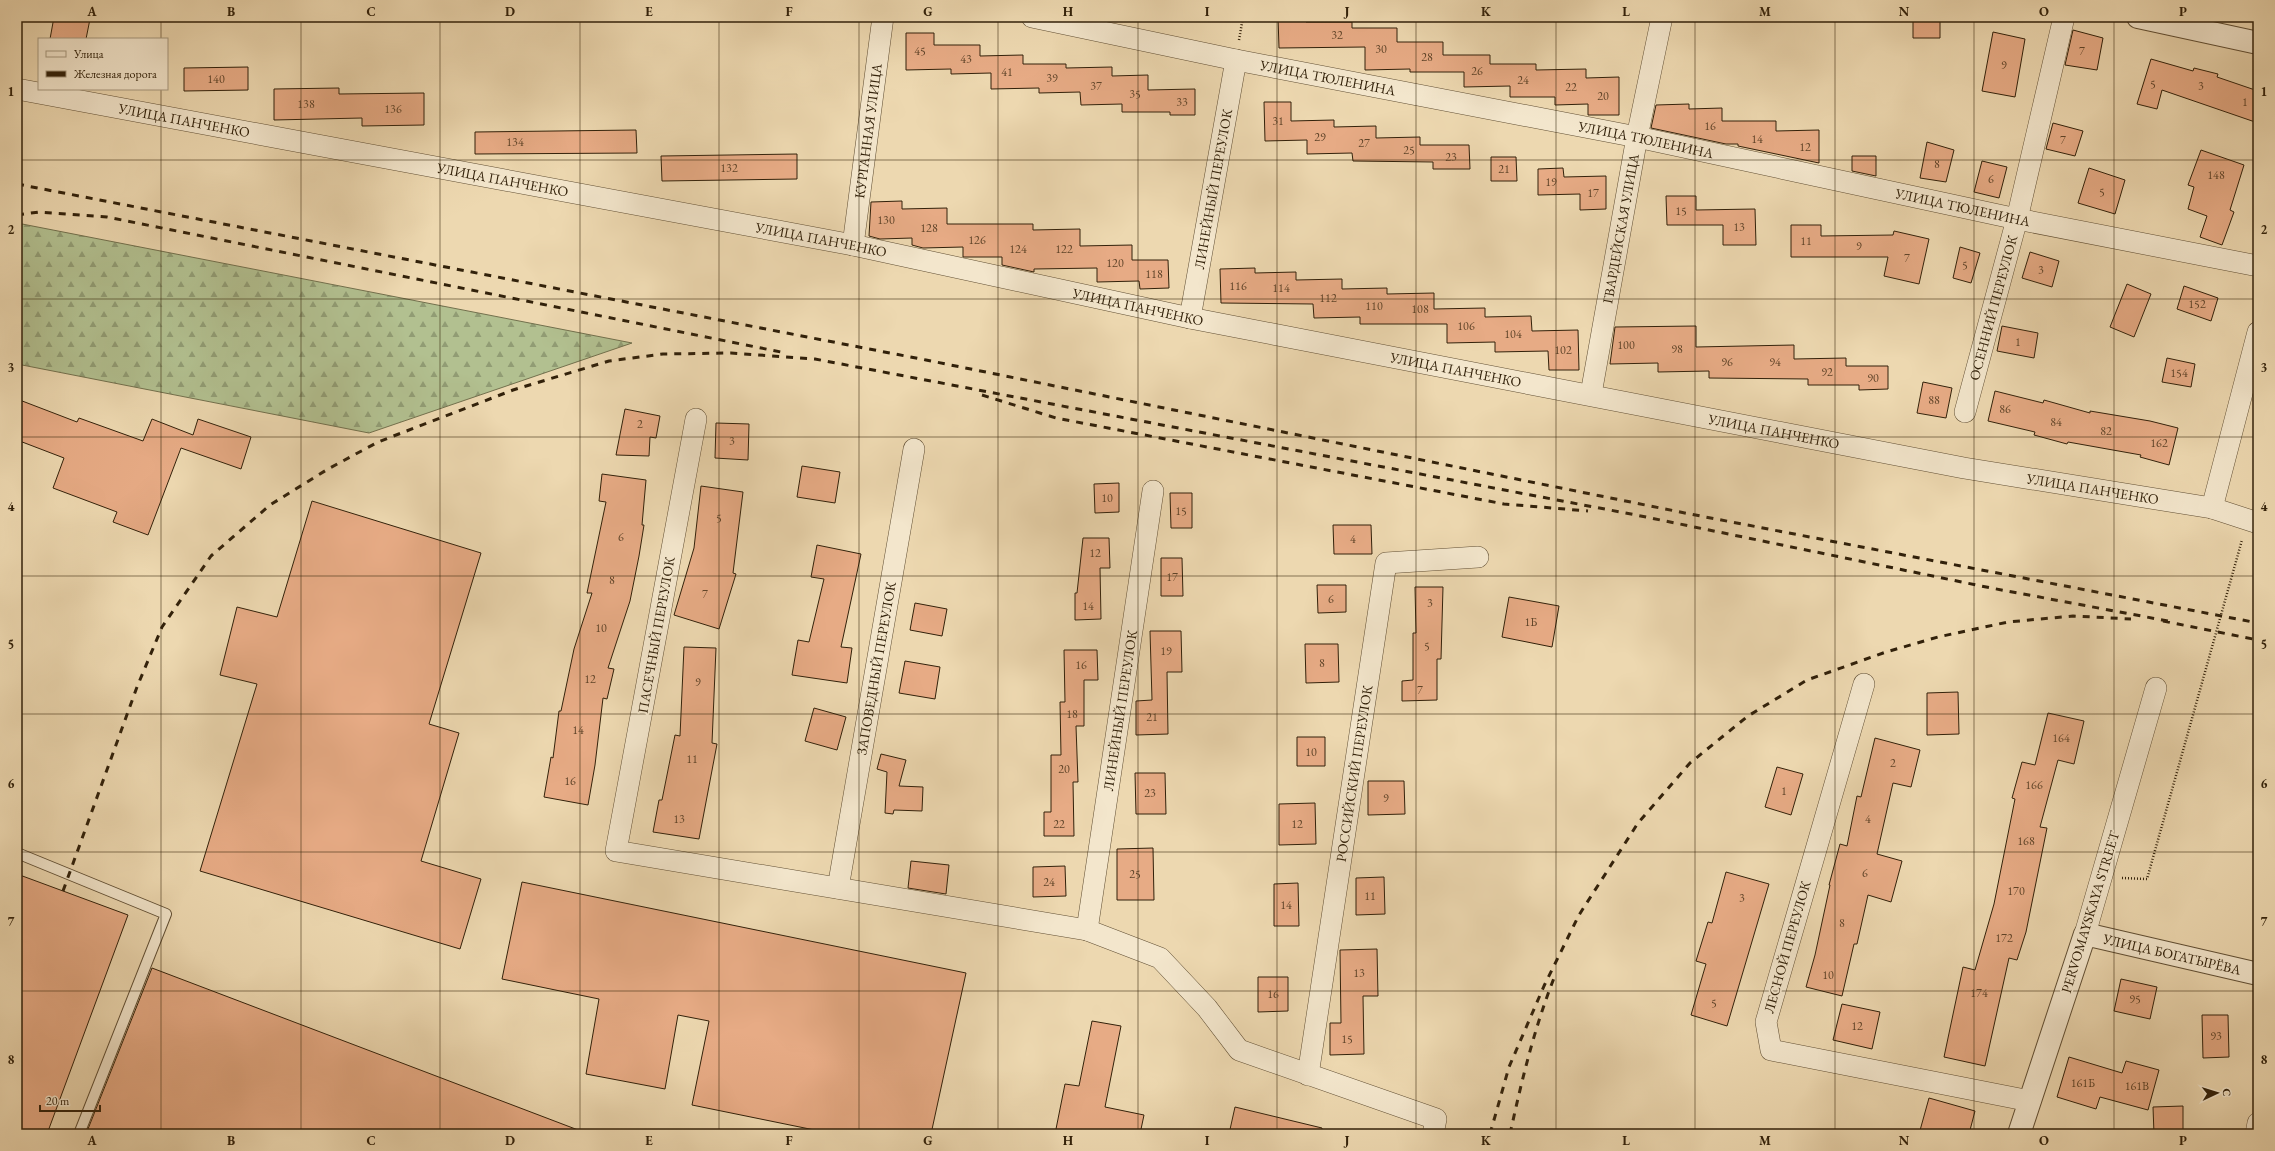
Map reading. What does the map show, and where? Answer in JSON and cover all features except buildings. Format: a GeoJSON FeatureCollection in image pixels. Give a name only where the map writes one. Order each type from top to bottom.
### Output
{"type":"FeatureCollection","features":[{"type":"Feature","properties":{"kind":"street","name":"КУРГАННАЯ УЛИЦА"},"geometry":{"type":"LineString","coordinates":[[853,245],[883,17]]}},
{"type":"Feature","properties":{"kind":"street","name":"УЛИЦА ТЮЛЕНИНА"},"geometry":{"type":"LineString","coordinates":[[1032,17],[1236,60],[1637,137],[2017,219],[2258,266]]}},
{"type":"Feature","properties":{"kind":"street","name":"ГВАРДЕЙСКАЯ УЛИЦА"},"geometry":{"type":"LineString","coordinates":[[1591,394],[1637,137],[1662,17]]}},
{"type":"Feature","properties":{"kind":"street","name":"ОСЕННИЙ ПЕРЕУЛОК"},"geometry":{"type":"LineString","coordinates":[[1964,412],[2017,219],[2064,17]]}},
{"type":"Feature","properties":{"kind":"street"},"geometry":{"type":"LineString","coordinates":[[2138,17],[2258,43]]}},
{"type":"Feature","properties":{"kind":"street","name":"ЛИНЕЙНЫЙ ПЕРЕУЛОК"},"geometry":{"type":"LineString","coordinates":[[1190,318],[1236,60]]}},
{"type":"Feature","properties":{"kind":"street","name":"УЛИЦА ПАНЧЕНКО"},"geometry":{"type":"LineString","coordinates":[[17,89],[853,245],[1190,318],[1591,394],[1964,468],[2212,508],[2253,522]]}},
{"type":"Feature","properties":{"kind":"street"},"geometry":{"type":"LineString","coordinates":[[2212,508],[2258,332]]}},
{"type":"Feature","properties":{"kind":"street","name":"ПАСЕЧНЫЙ ПЕРЕУЛОК"},"geometry":{"type":"LineString","coordinates":[[696,419],[616,851],[838,888]]}},
{"type":"Feature","properties":{"kind":"street","name":"ЗАПОВЕДНЫЙ ПЕРЕУЛОК"},"geometry":{"type":"LineString","coordinates":[[838,888],[914,449]]}},
{"type":"Feature","properties":{"kind":"street","name":"ЛИНЕЙНЫЙ ПЕРЕУЛОК"},"geometry":{"type":"LineString","coordinates":[[1087,930],[1153,492]]}},
{"type":"Feature","properties":{"kind":"street","name":"РОССИЙСКИЙ ПЕРЕУЛОК"},"geometry":{"type":"LineString","coordinates":[[1308,1075],[1386,563],[1478,556]]}},
{"type":"Feature","properties":{"kind":"street","name":"ЛЕСНОЙ ПЕРЕУЛОК"},"geometry":{"type":"LineString","coordinates":[[1864,684],[1766,1022],[1771,1050],[2030,1101]]}},
{"type":"Feature","properties":{"kind":"street","name":"PERVOMAYSKAYA STREET"},"geometry":{"type":"LineString","coordinates":[[2019,1134],[2085,934],[2156,688]]}},
{"type":"Feature","properties":{"kind":"street"},"geometry":{"type":"LineString","coordinates":[[838,888],[1087,930],[1160,958],[1208,1008],[1239,1050],[1308,1075],[1435,1126]]}},
{"type":"Feature","properties":{"kind":"street","name":"УЛИЦА БОГАТЫРЁВА"},"geometry":{"type":"LineString","coordinates":[[2085,934],[2258,974]]}},
{"type":"Feature","properties":{"kind":"street"},"geometry":{"type":"LineString","coordinates":[[2256,1134],[2258,1123]]}},
{"type":"Feature","properties":{"kind":"lane"},"geometry":{"type":"LineString","coordinates":[[17,853],[70,873],[166,914],[79,1134]]}},
{"type":"Feature","properties":{"kind":"path"},"geometry":{"type":"LineString","coordinates":[[2101,877],[2147,879],[2253,522]]}},
{"type":"Feature","properties":{"kind":"green space"},"geometry":{"type":"Polygon","coordinates":[[[17,223],[632,343],[369,433],[17,364],[17,223]]]}},
{"type":"Feature","properties":{"kind":"railway"},"geometry":{"type":"LineString","coordinates":[[17,184],[926,360],[1690,514],[2258,623]]}},
{"type":"Feature","properties":{"kind":"railway"},"geometry":{"type":"LineString","coordinates":[[17,215],[39,212],[107,217],[781,352]]}},
{"type":"Feature","properties":{"kind":"railway"},"geometry":{"type":"LineString","coordinates":[[63,891],[137,687],[162,627],[211,556],[270,505],[328,469],[378,442],[513,390],[609,361],[663,354],[731,353],[815,359],[1636,515],[1991,588],[2168,621]]}},
{"type":"Feature","properties":{"kind":"railway"},"geometry":{"type":"LineString","coordinates":[[982,395],[1056,418],[1504,504],[1588,511]]}},
{"type":"Feature","properties":{"kind":"railway"},"geometry":{"type":"LineString","coordinates":[[1490,1134],[1509,1067],[1544,986],[1579,915],[1638,823],[1690,763],[1748,716],[1807,680],[1886,652],[1938,637],[2008,622],[2073,616],[2131,619]]}},
{"type":"Feature","properties":{"kind":"railway"},"geometry":{"type":"LineString","coordinates":[[2163,621],[2258,640]]}},
{"type":"Feature","properties":{"kind":"railway"},"geometry":{"type":"LineString","coordinates":[[1510,1134],[1530,1052],[1548,993],[1556,973]]}}]}
